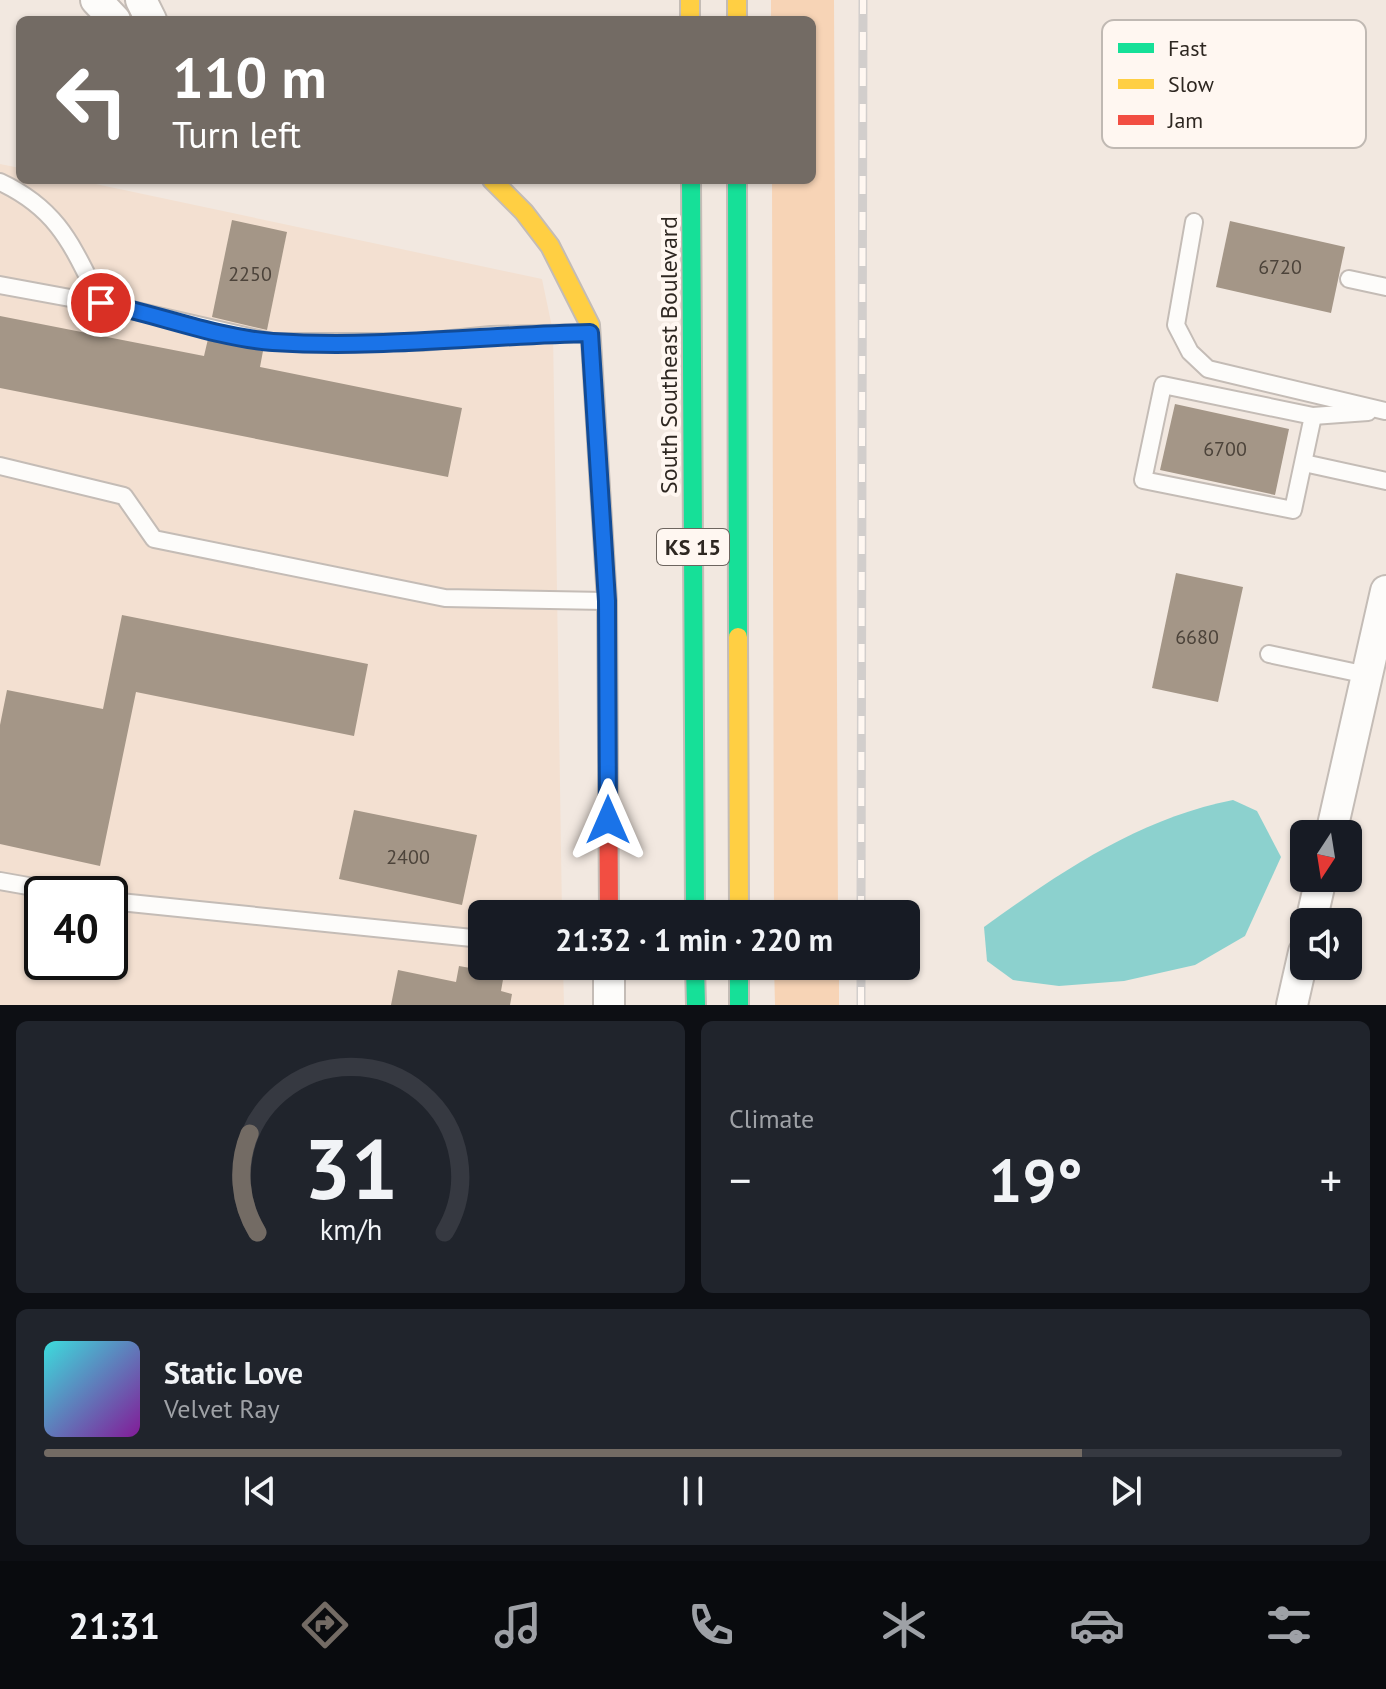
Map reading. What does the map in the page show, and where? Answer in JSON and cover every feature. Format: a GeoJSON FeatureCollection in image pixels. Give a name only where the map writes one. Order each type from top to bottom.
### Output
{"type":"FeatureCollection","features":[{"type":"Feature","properties":{"kind":"main road"},"geometry":{"type":"LineString","coordinates":[[497,184],[513,198],[538,229],[574,283],[590,333],[607,601],[609,900]]}},
{"type":"Feature","properties":{"kind":"main road","name":"South Southeast Boulevard"},"geometry":{"type":"LineString","coordinates":[[691,184],[695,900]]}},
{"type":"Feature","properties":{"kind":"main road","name":"KS 15"},"geometry":{"type":"LineString","coordinates":[[737,184],[739,900]]}},
{"type":"Feature","properties":{"kind":"main road"},"geometry":{"type":"LineString","coordinates":[[695,980],[696,1005]]}},
{"type":"Feature","properties":{"kind":"main road"},"geometry":{"type":"LineString","coordinates":[[739,980],[739,1005]]}},
{"type":"Feature","properties":{"kind":"street"},"geometry":{"type":"LineString","coordinates":[[96,0],[111,16]]}},
{"type":"Feature","properties":{"kind":"street"},"geometry":{"type":"LineString","coordinates":[[1334,820],[1386,591]]}},
{"type":"Feature","properties":{"kind":"street"},"geometry":{"type":"LineString","coordinates":[[609,980],[609,1005]]}},
{"type":"Feature","properties":{"kind":"street"},"geometry":{"type":"LineString","coordinates":[[1292,1005],[1298,980]]}},
{"type":"Feature","properties":{"kind":"lane"},"geometry":{"type":"LineString","coordinates":[[0,182],[19,191],[62,227],[101,303]]}},
{"type":"Feature","properties":{"kind":"lane"},"geometry":{"type":"LineString","coordinates":[[1194,222],[1176,325],[1190,352],[1208,369],[1386,411]]}},
{"type":"Feature","properties":{"kind":"lane"},"geometry":{"type":"LineString","coordinates":[[1349,279],[1386,287]]}},
{"type":"Feature","properties":{"kind":"lane"},"geometry":{"type":"LineString","coordinates":[[0,285],[101,303],[271,342],[422,342],[491,335],[590,333]]}},
{"type":"Feature","properties":{"kind":"lane"},"geometry":{"type":"LineString","coordinates":[[1313,416],[1293,510],[1143,480],[1163,385],[1313,416],[1386,411]]}},
{"type":"Feature","properties":{"kind":"lane"},"geometry":{"type":"LineString","coordinates":[[1304,463],[1386,481]]}},
{"type":"Feature","properties":{"kind":"lane"},"geometry":{"type":"LineString","coordinates":[[0,466],[124,496],[154,539],[445,598],[607,601]]}},
{"type":"Feature","properties":{"kind":"lane"},"geometry":{"type":"LineString","coordinates":[[1269,654],[1367,675]]}},
{"type":"Feature","properties":{"kind":"lane"},"geometry":{"type":"LineString","coordinates":[[0,881],[24,885]]}},
{"type":"Feature","properties":{"kind":"lane"},"geometry":{"type":"LineString","coordinates":[[128,903],[468,938]]}},
{"type":"Feature","properties":{"kind":"shaded area"},"geometry":{"type":"Polygon","coordinates":[[[771,0],[834,0],[838,900],[774,900],[772,184],[816,184],[816,16],[771,16],[771,0]]]}},
{"type":"Feature","properties":{"kind":"shaded area"},"geometry":{"type":"Polygon","coordinates":[[[0,164],[16,167],[16,184],[96,184],[542,279],[553,332],[562,900],[468,900],[468,980],[563,980],[564,1005],[0,1005],[0,164]]]}},
{"type":"Feature","properties":{"kind":"shaded area"},"geometry":{"type":"Polygon","coordinates":[[[774,980],[839,980],[839,1005],[775,1005],[774,980]]]}},
{"type":"Feature","properties":{"kind":"water"},"geometry":{"type":"Polygon","coordinates":[[[1233,800],[1257,811],[1281,857],[1245,936],[1195,965],[1124,981],[1059,986],[1013,980],[987,961],[984,927],[1042,886],[1133,834],[1199,808],[1233,800]]]}},
{"type":"Feature","properties":{"kind":"building"},"geometry":{"type":"Polygon","coordinates":[[[232,220],[287,232],[267,330],[212,317],[232,220]]]}},
{"type":"Feature","properties":{"kind":"building"},"geometry":{"type":"Polygon","coordinates":[[[1230,221],[1345,247],[1331,313],[1216,287],[1230,221]]]}},
{"type":"Feature","properties":{"kind":"building"},"geometry":{"type":"Polygon","coordinates":[[[0,316],[204,356],[208,339],[263,351],[260,367],[462,408],[448,477],[0,388],[0,316]]]}},
{"type":"Feature","properties":{"kind":"building"},"geometry":{"type":"Polygon","coordinates":[[[1175,404],[1289,429],[1275,495],[1160,470],[1175,404]]]}},
{"type":"Feature","properties":{"kind":"building"},"geometry":{"type":"Polygon","coordinates":[[[1176,573],[1243,587],[1218,702],[1152,688],[1176,573]]]}},
{"type":"Feature","properties":{"kind":"building"},"geometry":{"type":"Polygon","coordinates":[[[122,615],[368,664],[354,736],[136,692],[100,866],[0,844],[0,725],[7,690],[103,709],[122,615]]]}},
{"type":"Feature","properties":{"kind":"building"},"geometry":{"type":"Polygon","coordinates":[[[354,810],[477,835],[462,905],[339,879],[354,810]]]}},
{"type":"Feature","properties":{"kind":"building"},"geometry":{"type":"Polygon","coordinates":[[[459,966],[468,968],[468,980],[503,980],[501,991],[512,994],[510,1005],[391,1005],[398,970],[456,982],[459,966]]]}},
{"type":"Feature","properties":{"kind":"railway"},"geometry":{"type":"LineString","coordinates":[[861,900],[863,0]]}},
{"type":"Feature","properties":{"kind":"railway"},"geometry":{"type":"LineString","coordinates":[[861,980],[861,1005]]}},
{"type":"Feature","properties":{"kind":"traffic: fast"},"geometry":{"type":"LineString","coordinates":[[691,184],[695,900]]}},
{"type":"Feature","properties":{"kind":"traffic: fast"},"geometry":{"type":"LineString","coordinates":[[737,184],[738,637]]}},
{"type":"Feature","properties":{"kind":"traffic: fast"},"geometry":{"type":"LineString","coordinates":[[695,980],[696,1005]]}},
{"type":"Feature","properties":{"kind":"traffic: fast"},"geometry":{"type":"LineString","coordinates":[[739,980],[739,1005]]}},
{"type":"Feature","properties":{"kind":"traffic: slow"},"geometry":{"type":"LineString","coordinates":[[690,0],[690,16]]}},
{"type":"Feature","properties":{"kind":"traffic: slow"},"geometry":{"type":"LineString","coordinates":[[737,0],[737,16]]}},
{"type":"Feature","properties":{"kind":"traffic: slow"},"geometry":{"type":"LineString","coordinates":[[496,184],[524,212],[550,246],[590,325],[607,601],[608,752]]}},
{"type":"Feature","properties":{"kind":"traffic: slow"},"geometry":{"type":"LineString","coordinates":[[738,637],[739,900]]}},
{"type":"Feature","properties":{"kind":"traffic: jam"},"geometry":{"type":"LineString","coordinates":[[608,752],[609,900]]}},
{"type":"Feature","properties":{"kind":"route"},"geometry":{"type":"LineString","coordinates":[[101,303],[271,342],[422,342],[491,335],[590,333],[607,601],[608,820]]}}]}
